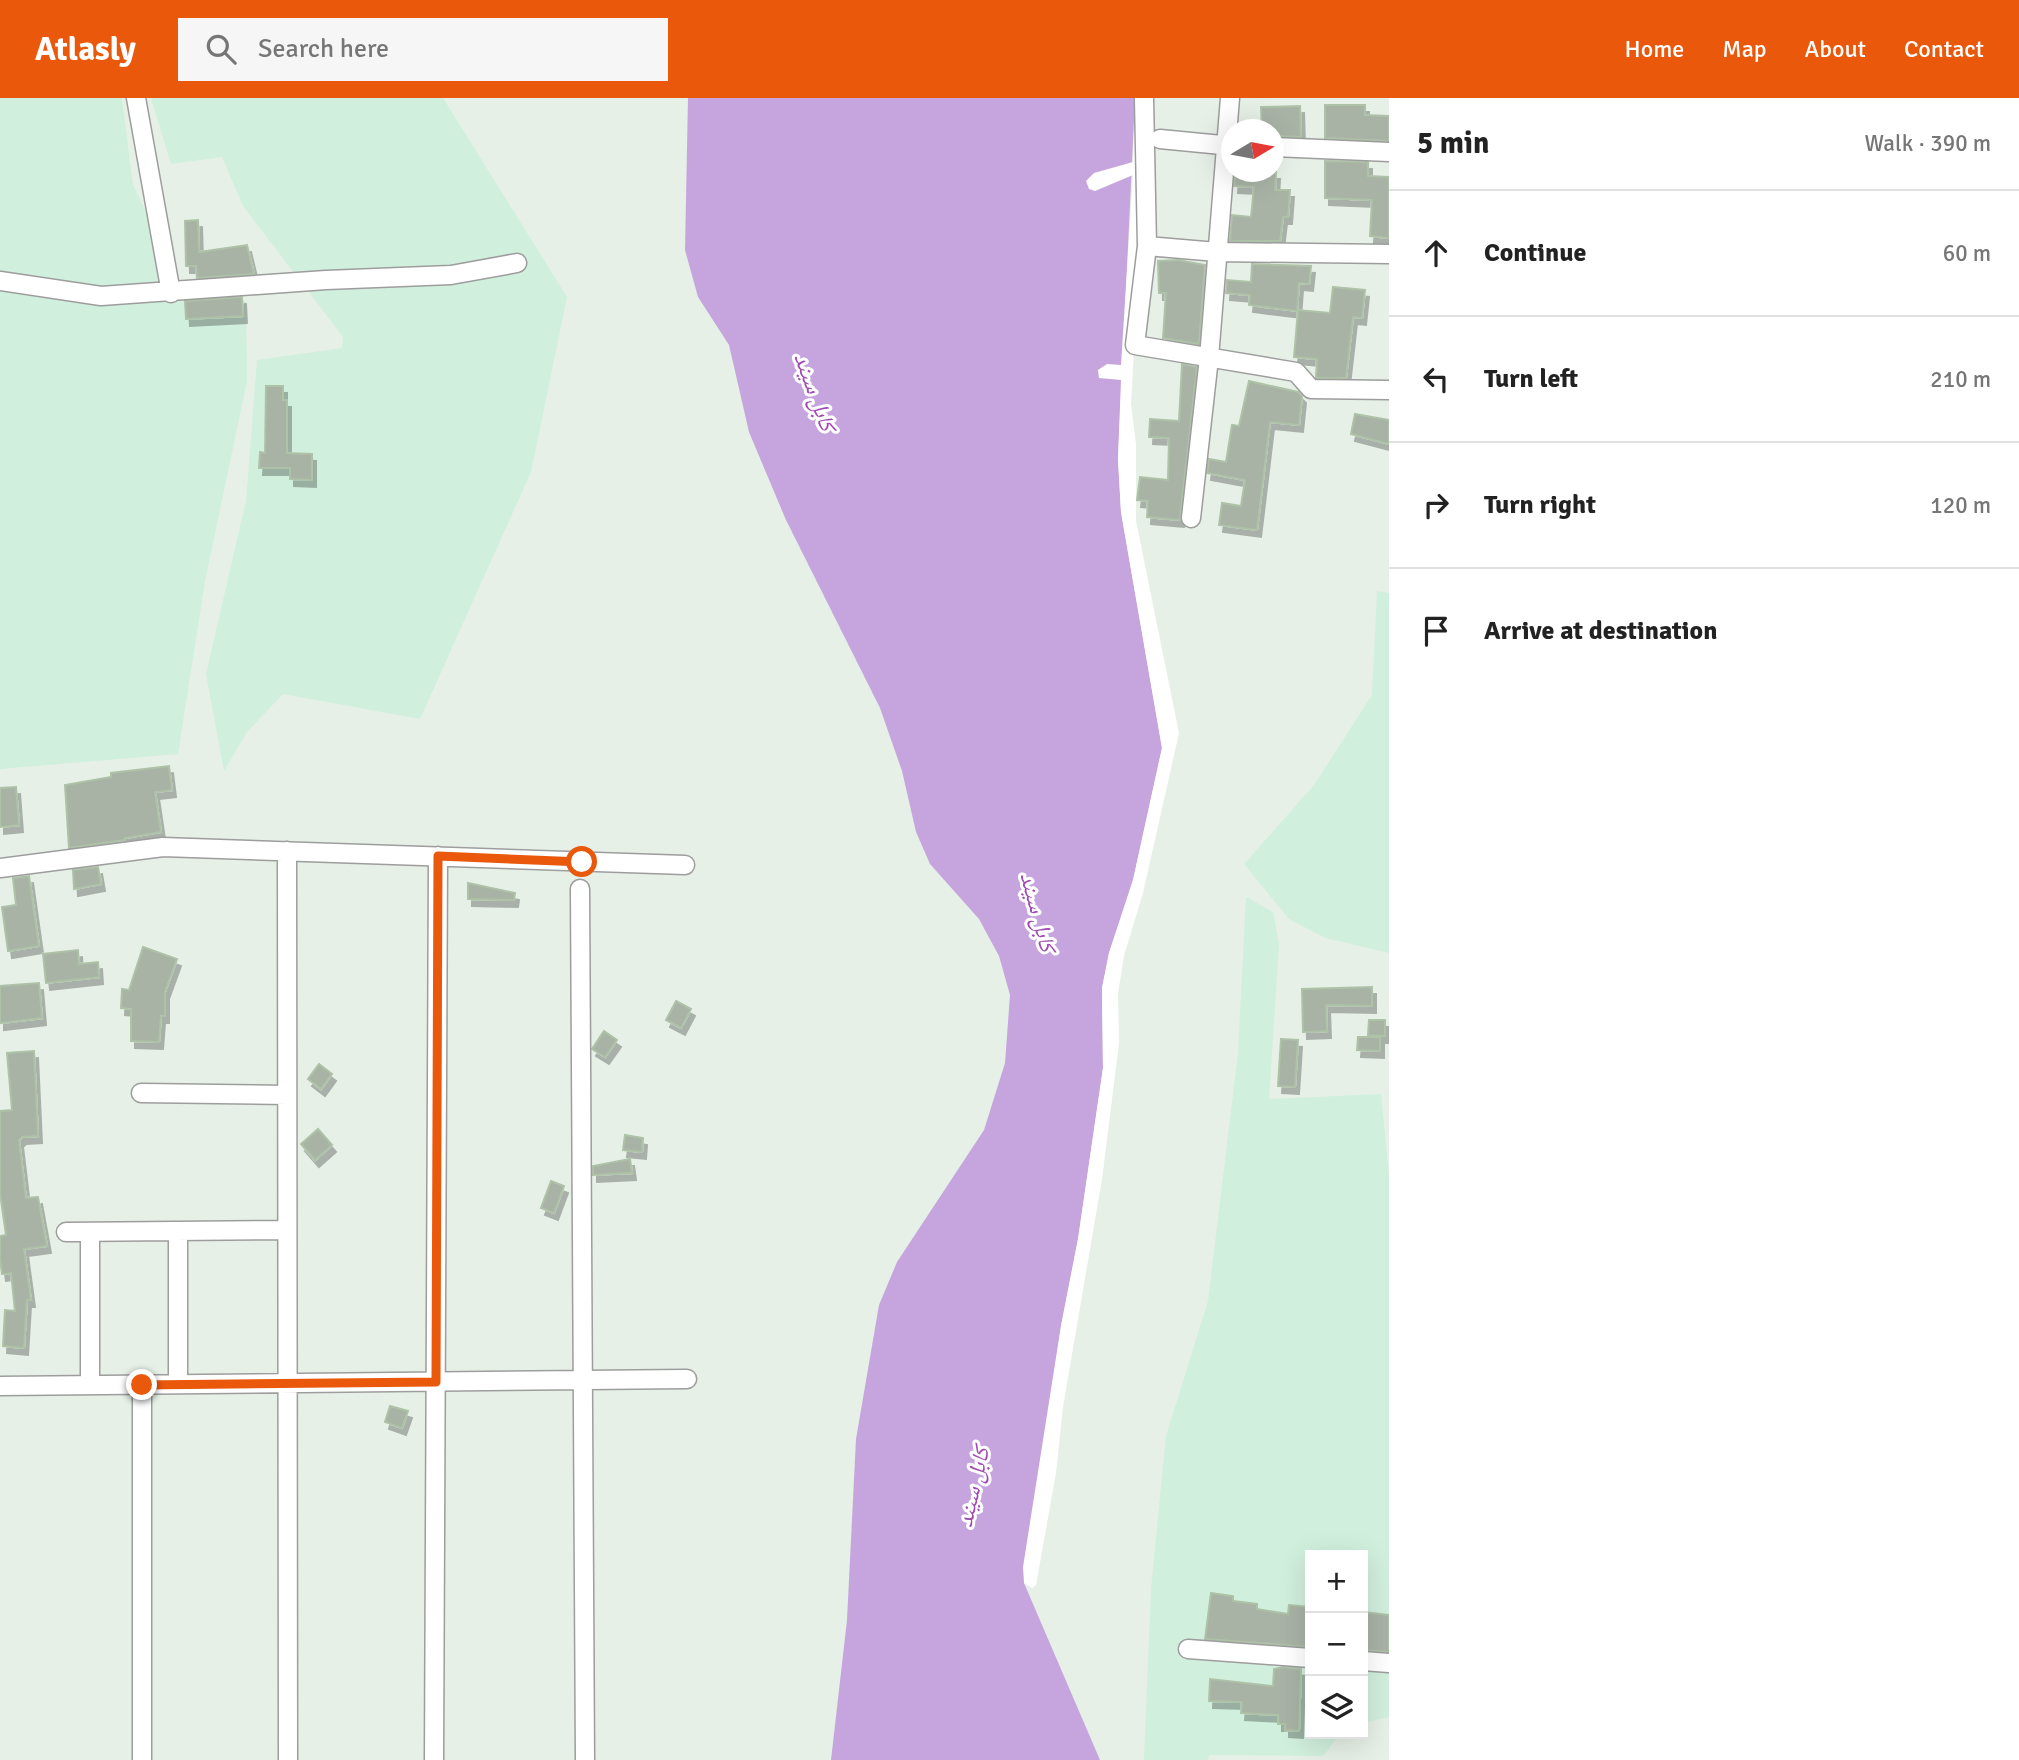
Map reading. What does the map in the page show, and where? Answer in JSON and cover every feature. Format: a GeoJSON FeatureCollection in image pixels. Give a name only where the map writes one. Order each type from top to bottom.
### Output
{"type":"FeatureCollection","features":[{"type":"Feature","properties":{"kind":"street"},"geometry":{"type":"LineString","coordinates":[[136,98],[171,293]]}},
{"type":"Feature","properties":{"kind":"street"},"geometry":{"type":"LineString","coordinates":[[1229,119],[1230,98]]}},
{"type":"Feature","properties":{"kind":"street"},"geometry":{"type":"LineString","coordinates":[[1144,99],[1147,246],[1135,345],[1296,372],[1311,389],[1389,390]]}},
{"type":"Feature","properties":{"kind":"street"},"geometry":{"type":"LineString","coordinates":[[1160,139],[1221,145]]}},
{"type":"Feature","properties":{"kind":"street"},"geometry":{"type":"LineString","coordinates":[[1284,147],[1389,152]]}},
{"type":"Feature","properties":{"kind":"street"},"geometry":{"type":"LineString","coordinates":[[1191,518],[1209,358],[1224,182]]}},
{"type":"Feature","properties":{"kind":"street"},"geometry":{"type":"LineString","coordinates":[[1147,246],[1217,252],[1389,254]]}},
{"type":"Feature","properties":{"kind":"street"},"geometry":{"type":"LineString","coordinates":[[0,281],[101,296],[326,280],[451,275],[517,263]]}},
{"type":"Feature","properties":{"kind":"street"},"geometry":{"type":"LineString","coordinates":[[0,868],[163,847],[685,865]]}},
{"type":"Feature","properties":{"kind":"street"},"geometry":{"type":"LineString","coordinates":[[287,851],[288,1760]]}},
{"type":"Feature","properties":{"kind":"street"},"geometry":{"type":"LineString","coordinates":[[435,1760],[438,856]]}},
{"type":"Feature","properties":{"kind":"street"},"geometry":{"type":"LineString","coordinates":[[580,889],[585,1760]]}},
{"type":"Feature","properties":{"kind":"street"},"geometry":{"type":"LineString","coordinates":[[141,1093],[287,1095]]}},
{"type":"Feature","properties":{"kind":"street"},"geometry":{"type":"LineString","coordinates":[[66,1232],[287,1230]]}},
{"type":"Feature","properties":{"kind":"street"},"geometry":{"type":"LineString","coordinates":[[178,1231],[178,1384]]}},
{"type":"Feature","properties":{"kind":"street"},"geometry":{"type":"LineString","coordinates":[[90,1232],[90,1385]]}},
{"type":"Feature","properties":{"kind":"street"},"geometry":{"type":"LineString","coordinates":[[0,1386],[687,1379]]}},
{"type":"Feature","properties":{"kind":"street"},"geometry":{"type":"LineString","coordinates":[[142,1385],[142,1760]]}},
{"type":"Feature","properties":{"kind":"street"},"geometry":{"type":"LineString","coordinates":[[1188,1649],[1305,1658]]}},
{"type":"Feature","properties":{"kind":"street"},"geometry":{"type":"LineString","coordinates":[[1368,1661],[1389,1663]]}},
{"type":"Feature","properties":{"kind":"green space"},"geometry":{"type":"Polygon","coordinates":[[[0,98],[122,98],[133,185],[184,291],[246,301],[247,381],[205,581],[178,754],[0,769],[0,98]]]}},
{"type":"Feature","properties":{"kind":"green space"},"geometry":{"type":"Polygon","coordinates":[[[151,98],[443,98],[567,297],[531,472],[420,719],[283,694],[247,732],[224,771],[206,674],[246,501],[257,360],[342,348],[343,337],[243,206],[222,157],[171,164],[151,98]]]}},
{"type":"Feature","properties":{"kind":"green space"},"geometry":{"type":"Polygon","coordinates":[[[1377,591],[1389,593],[1389,953],[1325,938],[1289,919],[1244,864],[1314,785],[1372,695],[1377,591]]]}},
{"type":"Feature","properties":{"kind":"green space"},"geometry":{"type":"Polygon","coordinates":[[[1246,897],[1273,912],[1279,944],[1269,1099],[1381,1094],[1389,1176],[1389,1717],[1368,1722],[1368,1550],[1305,1550],[1305,1739],[1336,1739],[1323,1756],[1209,1755],[1208,1760],[1144,1760],[1151,1589],[1166,1436],[1208,1301],[1238,1053],[1246,897]]]}},
{"type":"Feature","properties":{"kind":"water","name":"کابل سيند"},"geometry":{"type":"Polygon","coordinates":[[[688,98],[1135,98],[1118,459],[1121,512],[1162,748],[1133,880],[1109,953],[1102,988],[1103,1068],[1078,1239],[1061,1326],[1024,1583],[1100,1760],[831,1760],[847,1620],[856,1439],[879,1305],[897,1262],[984,1130],[1005,1063],[1010,995],[999,956],[979,919],[930,864],[916,832],[902,771],[880,708],[786,520],[749,432],[729,345],[698,297],[685,250],[688,98]]]}},
{"type":"Feature","properties":{"kind":"pier"},"geometry":{"type":"Polygon","coordinates":[[[1135,98],[1142,98],[1140,237],[1131,404],[1136,444],[1136,521],[1179,733],[1143,893],[1124,956],[1118,993],[1119,1043],[1102,1179],[1063,1407],[1056,1473],[1036,1585],[1032,1588],[1024,1583],[1023,1567],[1061,1326],[1078,1239],[1103,1068],[1102,988],[1109,953],[1133,880],[1162,748],[1121,512],[1118,459],[1121,380],[1099,378],[1098,370],[1107,364],[1121,365],[1133,175],[1095,191],[1089,189],[1086,181],[1094,173],[1133,162],[1135,98]]]}},
{"type":"Feature","properties":{"kind":"building"},"geometry":{"type":"Polygon","coordinates":[[[1325,105],[1365,105],[1365,115],[1389,116],[1389,141],[1325,138],[1325,105]]]}},
{"type":"Feature","properties":{"kind":"building"},"geometry":{"type":"Polygon","coordinates":[[[1300,106],[1301,137],[1284,136],[1284,119],[1262,119],[1261,107],[1300,106]]]}},
{"type":"Feature","properties":{"kind":"building"},"geometry":{"type":"Polygon","coordinates":[[[1325,161],[1368,162],[1368,176],[1389,177],[1389,238],[1370,236],[1372,200],[1325,198],[1325,161]]]}},
{"type":"Feature","properties":{"kind":"building"},"geometry":{"type":"Polygon","coordinates":[[[1234,182],[1275,182],[1275,190],[1290,190],[1288,217],[1283,217],[1280,241],[1230,241],[1232,215],[1251,217],[1254,187],[1234,186],[1234,182]]]}},
{"type":"Feature","properties":{"kind":"building"},"geometry":{"type":"Polygon","coordinates":[[[198,220],[199,252],[247,245],[254,274],[197,278],[196,266],[186,266],[185,221],[198,220]]]}},
{"type":"Feature","properties":{"kind":"building"},"geometry":{"type":"Polygon","coordinates":[[[1178,260],[1205,265],[1199,344],[1163,338],[1166,293],[1159,293],[1158,261],[1178,260]]]}},
{"type":"Feature","properties":{"kind":"building"},"geometry":{"type":"Polygon","coordinates":[[[1252,264],[1311,266],[1309,284],[1299,283],[1297,311],[1249,305],[1250,295],[1226,293],[1227,280],[1251,282],[1252,264]]]}},
{"type":"Feature","properties":{"kind":"building"},"geometry":{"type":"Polygon","coordinates":[[[1333,287],[1365,290],[1362,318],[1353,317],[1346,378],[1316,378],[1317,359],[1294,357],[1298,310],[1330,313],[1333,287]]]}},
{"type":"Feature","properties":{"kind":"building"},"geometry":{"type":"Polygon","coordinates":[[[242,297],[243,316],[186,319],[185,301],[242,297]]]}},
{"type":"Feature","properties":{"kind":"building"},"geometry":{"type":"Polygon","coordinates":[[[1182,364],[1197,367],[1180,520],[1147,517],[1148,501],[1137,500],[1140,477],[1168,480],[1169,438],[1149,437],[1150,419],[1179,421],[1182,364]]]}},
{"type":"Feature","properties":{"kind":"building"},"geometry":{"type":"Polygon","coordinates":[[[1249,381],[1298,392],[1302,396],[1299,425],[1270,422],[1257,530],[1219,525],[1222,503],[1241,506],[1245,480],[1207,473],[1209,459],[1226,462],[1232,425],[1239,426],[1249,381]]]}},
{"type":"Feature","properties":{"kind":"building"},"geometry":{"type":"Polygon","coordinates":[[[266,386],[283,386],[283,400],[287,400],[287,453],[312,454],[312,480],[290,479],[290,468],[259,468],[260,452],[265,453],[266,386]]]}},
{"type":"Feature","properties":{"kind":"building"},"geometry":{"type":"Polygon","coordinates":[[[1355,414],[1389,420],[1389,444],[1351,434],[1355,414]]]}},
{"type":"Feature","properties":{"kind":"building"},"geometry":{"type":"Polygon","coordinates":[[[169,766],[172,790],[155,792],[161,832],[69,848],[65,785],[111,777],[111,773],[169,766]]]}},
{"type":"Feature","properties":{"kind":"building"},"geometry":{"type":"Polygon","coordinates":[[[16,787],[19,825],[0,827],[0,788],[16,787]]]}},
{"type":"Feature","properties":{"kind":"building"},"geometry":{"type":"Polygon","coordinates":[[[98,867],[101,884],[74,889],[73,870],[98,867]]]}},
{"type":"Feature","properties":{"kind":"building"},"geometry":{"type":"Polygon","coordinates":[[[29,876],[39,946],[8,951],[2,907],[16,905],[13,878],[29,876]]]}},
{"type":"Feature","properties":{"kind":"building"},"geometry":{"type":"Polygon","coordinates":[[[468,883],[515,893],[514,900],[468,899],[468,883]]]}},
{"type":"Feature","properties":{"kind":"building"},"geometry":{"type":"Polygon","coordinates":[[[143,947],[177,959],[165,992],[165,1016],[161,1016],[159,1042],[131,1041],[131,1009],[121,1008],[122,989],[129,990],[143,947]]]}},
{"type":"Feature","properties":{"kind":"building"},"geometry":{"type":"Polygon","coordinates":[[[78,950],[79,964],[98,962],[99,977],[46,983],[43,954],[78,950]]]}},
{"type":"Feature","properties":{"kind":"building"},"geometry":{"type":"Polygon","coordinates":[[[39,983],[42,1018],[0,1023],[0,986],[39,983]]]}},
{"type":"Feature","properties":{"kind":"building"},"geometry":{"type":"Polygon","coordinates":[[[1372,987],[1372,1006],[1326,1005],[1327,1031],[1303,1032],[1302,989],[1372,987]]]}},
{"type":"Feature","properties":{"kind":"building"},"geometry":{"type":"Polygon","coordinates":[[[676,1001],[691,1009],[681,1028],[666,1020],[676,1001]]]}},
{"type":"Feature","properties":{"kind":"building"},"geometry":{"type":"Polygon","coordinates":[[[1369,1020],[1385,1020],[1385,1036],[1368,1035],[1369,1020]]]}},
{"type":"Feature","properties":{"kind":"building"},"geometry":{"type":"Polygon","coordinates":[[[604,1031],[617,1040],[605,1057],[592,1049],[604,1031]]]}},
{"type":"Feature","properties":{"kind":"building"},"geometry":{"type":"Polygon","coordinates":[[[1358,1037],[1380,1037],[1380,1051],[1357,1050],[1358,1037]]]}},
{"type":"Feature","properties":{"kind":"building"},"geometry":{"type":"Polygon","coordinates":[[[1281,1039],[1298,1040],[1295,1087],[1278,1086],[1281,1039]]]}},
{"type":"Feature","properties":{"kind":"building"},"geometry":{"type":"Polygon","coordinates":[[[34,1051],[38,1136],[22,1137],[19,1140],[26,1198],[38,1197],[47,1246],[24,1249],[31,1300],[27,1300],[24,1348],[3,1346],[5,1310],[15,1311],[11,1273],[2,1274],[0,1259],[0,1236],[6,1235],[0,1193],[0,1111],[12,1110],[7,1053],[34,1051]]]}},
{"type":"Feature","properties":{"kind":"building"},"geometry":{"type":"Polygon","coordinates":[[[319,1064],[332,1074],[321,1089],[308,1079],[319,1064]]]}},
{"type":"Feature","properties":{"kind":"building"},"geometry":{"type":"Polygon","coordinates":[[[318,1129],[332,1145],[315,1160],[301,1144],[318,1129]]]}},
{"type":"Feature","properties":{"kind":"building"},"geometry":{"type":"Polygon","coordinates":[[[625,1135],[643,1138],[642,1152],[623,1150],[625,1135]]]}},
{"type":"Feature","properties":{"kind":"building"},"geometry":{"type":"Polygon","coordinates":[[[630,1159],[632,1173],[593,1175],[593,1166],[630,1159]]]}},
{"type":"Feature","properties":{"kind":"building"},"geometry":{"type":"Polygon","coordinates":[[[551,1181],[564,1186],[554,1213],[541,1208],[551,1181]]]}},
{"type":"Feature","properties":{"kind":"building"},"geometry":{"type":"Polygon","coordinates":[[[390,1406],[408,1411],[402,1428],[385,1422],[390,1406]]]}},
{"type":"Feature","properties":{"kind":"building"},"geometry":{"type":"Polygon","coordinates":[[[1211,1593],[1233,1596],[1233,1601],[1257,1604],[1257,1609],[1288,1614],[1289,1605],[1305,1607],[1305,1647],[1205,1639],[1211,1593]]]}},
{"type":"Feature","properties":{"kind":"building"},"geometry":{"type":"Polygon","coordinates":[[[1368,1613],[1389,1615],[1389,1652],[1368,1650],[1368,1613]]]}},
{"type":"Feature","properties":{"kind":"building"},"geometry":{"type":"Polygon","coordinates":[[[1274,1669],[1301,1669],[1299,1731],[1285,1730],[1285,1724],[1278,1724],[1278,1715],[1241,1713],[1242,1702],[1209,1701],[1210,1679],[1273,1686],[1274,1669]]]}},
{"type":"Feature","properties":{"kind":"route"},"geometry":{"type":"LineString","coordinates":[[142,1385],[436,1382],[438,856],[582,862]]}}]}
